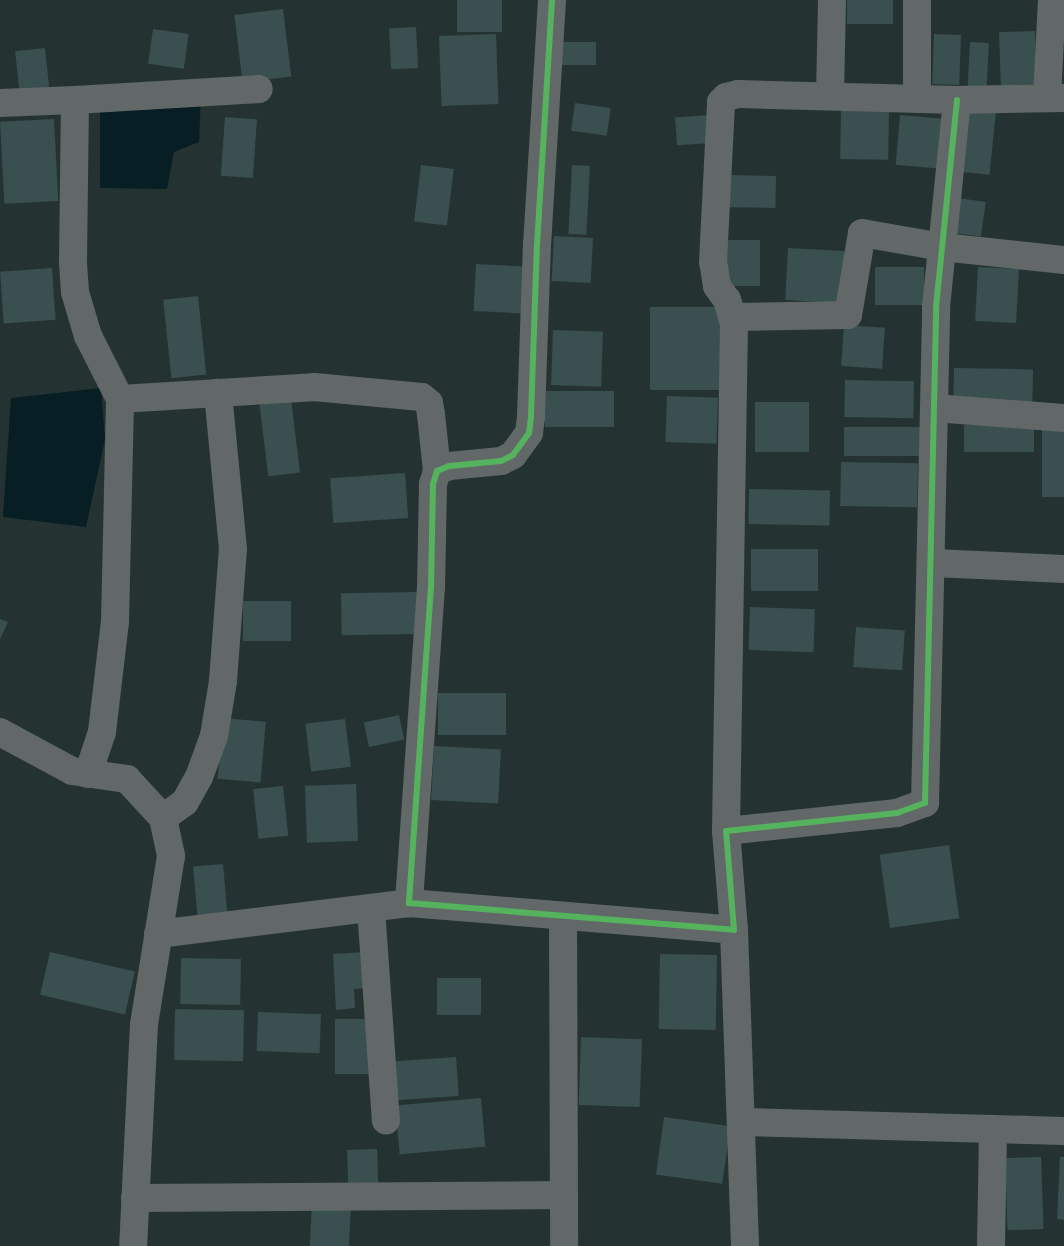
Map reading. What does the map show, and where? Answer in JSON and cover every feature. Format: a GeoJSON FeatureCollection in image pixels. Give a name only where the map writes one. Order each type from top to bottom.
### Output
{"type":"FeatureCollection","features":[{"type":"Feature","properties":{"kind":"street"},"geometry":{"type":"LineString","coordinates":[[437,472],[449,466],[501,461],[513,455],[528,433],[552,0]]}},
{"type":"Feature","properties":{"kind":"street"},"geometry":{"type":"LineString","coordinates":[[830,96],[832,0]]}},
{"type":"Feature","properties":{"kind":"street"},"geometry":{"type":"LineString","coordinates":[[917,0],[917,99]]}},
{"type":"Feature","properties":{"kind":"street"},"geometry":{"type":"LineString","coordinates":[[745,1246],[743,1122],[734,930],[726,831],[732,317],[717,286],[713,262],[721,102],[726,96],[738,94],[957,100],[1056,98],[1052,0]]}},
{"type":"Feature","properties":{"kind":"street"},"geometry":{"type":"LineString","coordinates":[[0,104],[259,89]]}},
{"type":"Feature","properties":{"kind":"street"},"geometry":{"type":"LineString","coordinates":[[75,100],[73,262],[75,292],[88,336],[120,399],[115,622],[102,732],[88,774]]}},
{"type":"Feature","properties":{"kind":"street"},"geometry":{"type":"LineString","coordinates":[[726,831],[897,813],[925,803],[933,563],[936,307],[957,100]]}},
{"type":"Feature","properties":{"kind":"street"},"geometry":{"type":"LineString","coordinates":[[732,317],[848,315],[862,233],[942,247],[1064,260]]}},
{"type":"Feature","properties":{"kind":"street"},"geometry":{"type":"LineString","coordinates":[[120,399],[314,387],[422,397],[428,403],[431,414],[437,472],[432,484],[431,587],[409,902]]}},
{"type":"Feature","properties":{"kind":"street"},"geometry":{"type":"LineString","coordinates":[[163,818],[185,802],[199,777],[214,736],[223,681],[233,549],[218,393]]}},
{"type":"Feature","properties":{"kind":"street"},"geometry":{"type":"LineString","coordinates":[[934,408],[1064,418]]}},
{"type":"Feature","properties":{"kind":"street"},"geometry":{"type":"LineString","coordinates":[[933,563],[1064,569]]}},
{"type":"Feature","properties":{"kind":"street"},"geometry":{"type":"LineString","coordinates":[[0,732],[72,771],[127,779],[163,818],[171,856],[144,1024],[132,1246]]}},
{"type":"Feature","properties":{"kind":"street"},"geometry":{"type":"LineString","coordinates":[[158,934],[409,902],[734,930]]}},
{"type":"Feature","properties":{"kind":"street"},"geometry":{"type":"LineString","coordinates":[[371,908],[386,1120]]}},
{"type":"Feature","properties":{"kind":"street"},"geometry":{"type":"LineString","coordinates":[[563,916],[564,1246]]}},
{"type":"Feature","properties":{"kind":"street"},"geometry":{"type":"LineString","coordinates":[[743,1122],[1064,1131]]}},
{"type":"Feature","properties":{"kind":"street"},"geometry":{"type":"LineString","coordinates":[[991,1246],[993,1129]]}},
{"type":"Feature","properties":{"kind":"street"},"geometry":{"type":"LineString","coordinates":[[135,1198],[564,1195]]}},
{"type":"Feature","properties":{"kind":"water"},"geometry":{"type":"Polygon","coordinates":[[[201,96],[199,142],[174,152],[167,189],[100,188],[100,111],[201,96]]]}},
{"type":"Feature","properties":{"kind":"water"},"geometry":{"type":"Polygon","coordinates":[[[101,388],[105,439],[86,527],[3,517],[11,398],[101,388]]]}},
{"type":"Feature","properties":{"kind":"building"},"geometry":{"type":"Polygon","coordinates":[[[457,0],[502,0],[502,32],[457,32],[457,0]]]}},
{"type":"Feature","properties":{"kind":"building"},"geometry":{"type":"Polygon","coordinates":[[[847,0],[893,0],[893,24],[847,24],[847,0]]]}},
{"type":"Feature","properties":{"kind":"building"},"geometry":{"type":"Polygon","coordinates":[[[283,9],[291,76],[243,82],[234,15],[283,9]]]}},
{"type":"Feature","properties":{"kind":"building"},"geometry":{"type":"Polygon","coordinates":[[[416,27],[418,68],[391,69],[389,28],[416,27]]]}},
{"type":"Feature","properties":{"kind":"building"},"geometry":{"type":"Polygon","coordinates":[[[153,29],[189,34],[184,69],[148,64],[153,29]]]}},
{"type":"Feature","properties":{"kind":"building"},"geometry":{"type":"Polygon","coordinates":[[[1035,31],[1037,84],[1001,85],[999,32],[1035,31]]]}},
{"type":"Feature","properties":{"kind":"building"},"geometry":{"type":"Polygon","coordinates":[[[496,34],[498,104],[441,106],[439,36],[496,34]]]}},
{"type":"Feature","properties":{"kind":"building"},"geometry":{"type":"Polygon","coordinates":[[[934,34],[961,35],[959,85],[932,84],[934,34]]]}},
{"type":"Feature","properties":{"kind":"building"},"geometry":{"type":"Polygon","coordinates":[[[561,42],[596,42],[596,65],[561,65],[561,42]]]}},
{"type":"Feature","properties":{"kind":"building"},"geometry":{"type":"Polygon","coordinates":[[[970,42],[989,43],[987,88],[968,87],[970,42]]]}},
{"type":"Feature","properties":{"kind":"building"},"geometry":{"type":"Polygon","coordinates":[[[45,48],[49,89],[19,92],[15,51],[45,48]]]}},
{"type":"Feature","properties":{"kind":"building"},"geometry":{"type":"Polygon","coordinates":[[[575,103],[611,108],[607,136],[571,131],[575,103]]]}},
{"type":"Feature","properties":{"kind":"building"},"geometry":{"type":"Polygon","coordinates":[[[841,110],[889,111],[888,160],[840,159],[841,110]]]}},
{"type":"Feature","properties":{"kind":"building"},"geometry":{"type":"Polygon","coordinates":[[[967,110],[996,113],[989,175],[961,172],[967,110]]]}},
{"type":"Feature","properties":{"kind":"building"},"geometry":{"type":"Polygon","coordinates":[[[710,115],[712,143],[677,145],[675,117],[710,115]]]}},
{"type":"Feature","properties":{"kind":"building"},"geometry":{"type":"Polygon","coordinates":[[[900,115],[946,119],[941,169],[896,165],[900,115]]]}},
{"type":"Feature","properties":{"kind":"building"},"geometry":{"type":"Polygon","coordinates":[[[225,117],[257,119],[253,178],[221,176],[225,117]]]}},
{"type":"Feature","properties":{"kind":"building"},"geometry":{"type":"Polygon","coordinates":[[[54,119],[58,201],[4,204],[0,122],[54,119]]]}},
{"type":"Feature","properties":{"kind":"building"},"geometry":{"type":"Polygon","coordinates":[[[421,165],[454,169],[447,226],[414,222],[421,165]]]}},
{"type":"Feature","properties":{"kind":"building"},"geometry":{"type":"Polygon","coordinates":[[[572,165],[590,166],[586,235],[568,234],[572,165]]]}},
{"type":"Feature","properties":{"kind":"building"},"geometry":{"type":"Polygon","coordinates":[[[721,175],[776,176],[775,208],[720,207],[721,175]]]}},
{"type":"Feature","properties":{"kind":"building"},"geometry":{"type":"Polygon","coordinates":[[[958,198],[986,202],[981,237],[953,233],[958,198]]]}},
{"type":"Feature","properties":{"kind":"building"},"geometry":{"type":"Polygon","coordinates":[[[554,236],[593,238],[591,283],[552,281],[554,236]]]}},
{"type":"Feature","properties":{"kind":"building"},"geometry":{"type":"Polygon","coordinates":[[[724,240],[760,240],[760,286],[724,286],[724,240]]]}},
{"type":"Feature","properties":{"kind":"building"},"geometry":{"type":"Polygon","coordinates":[[[788,248],[848,251],[845,303],[785,300],[788,248]]]}},
{"type":"Feature","properties":{"kind":"building"},"geometry":{"type":"Polygon","coordinates":[[[476,264],[526,267],[523,314],[474,311],[476,264]]]}},
{"type":"Feature","properties":{"kind":"building"},"geometry":{"type":"Polygon","coordinates":[[[875,267],[924,267],[924,305],[875,305],[875,267]]]}},
{"type":"Feature","properties":{"kind":"building"},"geometry":{"type":"Polygon","coordinates":[[[978,267],[1019,269],[1016,323],[975,321],[978,267]]]}},
{"type":"Feature","properties":{"kind":"building"},"geometry":{"type":"Polygon","coordinates":[[[52,268],[56,320],[4,324],[0,272],[52,268]]]}},
{"type":"Feature","properties":{"kind":"building"},"geometry":{"type":"Polygon","coordinates":[[[198,296],[206,375],[171,378],[163,300],[198,296]]]}},
{"type":"Feature","properties":{"kind":"building"},"geometry":{"type":"Polygon","coordinates":[[[650,307],[724,307],[724,390],[650,390],[650,307]]]}},
{"type":"Feature","properties":{"kind":"building"},"geometry":{"type":"Polygon","coordinates":[[[844,325],[885,328],[882,369],[841,366],[844,325]]]}},
{"type":"Feature","properties":{"kind":"building"},"geometry":{"type":"Polygon","coordinates":[[[553,330],[603,332],[601,387],[551,385],[553,330]]]}},
{"type":"Feature","properties":{"kind":"building"},"geometry":{"type":"Polygon","coordinates":[[[954,368],[1033,369],[1032,403],[953,402],[954,368]]]}},
{"type":"Feature","properties":{"kind":"building"},"geometry":{"type":"Polygon","coordinates":[[[845,380],[914,381],[913,418],[844,417],[845,380]]]}},
{"type":"Feature","properties":{"kind":"building"},"geometry":{"type":"Polygon","coordinates":[[[545,391],[614,391],[614,427],[545,427],[545,391]]]}},
{"type":"Feature","properties":{"kind":"building"},"geometry":{"type":"Polygon","coordinates":[[[667,396],[718,398],[716,444],[665,442],[667,396]]]}},
{"type":"Feature","properties":{"kind":"building"},"geometry":{"type":"Polygon","coordinates":[[[291,399],[300,472],[268,476],[259,403],[291,399]]]}},
{"type":"Feature","properties":{"kind":"building"},"geometry":{"type":"Polygon","coordinates":[[[755,402],[809,402],[809,452],[755,452],[755,402]]]}},
{"type":"Feature","properties":{"kind":"building"},"geometry":{"type":"Polygon","coordinates":[[[964,425],[1034,425],[1034,452],[964,452],[964,425]]]}},
{"type":"Feature","properties":{"kind":"building"},"geometry":{"type":"Polygon","coordinates":[[[844,427],[920,427],[920,456],[844,456],[844,427]]]}},
{"type":"Feature","properties":{"kind":"building"},"geometry":{"type":"Polygon","coordinates":[[[1042,430],[1064,430],[1064,497],[1042,497],[1042,430]]]}},
{"type":"Feature","properties":{"kind":"building"},"geometry":{"type":"Polygon","coordinates":[[[841,462],[918,463],[917,507],[840,506],[841,462]]]}},
{"type":"Feature","properties":{"kind":"building"},"geometry":{"type":"Polygon","coordinates":[[[405,473],[408,518],[333,523],[330,478],[405,473]]]}},
{"type":"Feature","properties":{"kind":"building"},"geometry":{"type":"Polygon","coordinates":[[[749,489],[830,490],[829,525],[748,524],[749,489]]]}},
{"type":"Feature","properties":{"kind":"building"},"geometry":{"type":"Polygon","coordinates":[[[751,549],[818,549],[818,591],[751,591],[751,549]]]}},
{"type":"Feature","properties":{"kind":"building"},"geometry":{"type":"Polygon","coordinates":[[[417,592],[418,634],[342,635],[341,593],[417,592]]]}},
{"type":"Feature","properties":{"kind":"building"},"geometry":{"type":"Polygon","coordinates":[[[243,601],[291,601],[291,641],[243,641],[243,601]]]}},
{"type":"Feature","properties":{"kind":"building"},"geometry":{"type":"Polygon","coordinates":[[[750,607],[815,609],[813,652],[748,650],[750,607]]]}},
{"type":"Feature","properties":{"kind":"building"},"geometry":{"type":"Polygon","coordinates":[[[0,619],[8,622],[0,639],[0,619]]]}},
{"type":"Feature","properties":{"kind":"building"},"geometry":{"type":"Polygon","coordinates":[[[856,627],[905,630],[902,670],[853,667],[856,627]]]}},
{"type":"Feature","properties":{"kind":"building"},"geometry":{"type":"Polygon","coordinates":[[[438,693],[506,693],[506,735],[438,735],[438,693]]]}},
{"type":"Feature","properties":{"kind":"building"},"geometry":{"type":"Polygon","coordinates":[[[399,715],[404,739],[369,747],[364,722],[399,715]]]}},
{"type":"Feature","properties":{"kind":"building"},"geometry":{"type":"Polygon","coordinates":[[[223,718],[266,722],[261,783],[218,779],[223,718]]]}},
{"type":"Feature","properties":{"kind":"building"},"geometry":{"type":"Polygon","coordinates":[[[345,719],[351,767],[311,772],[305,724],[345,719]]]}},
{"type":"Feature","properties":{"kind":"building"},"geometry":{"type":"Polygon","coordinates":[[[434,746],[501,750],[498,803],[431,800],[434,746]]]}},
{"type":"Feature","properties":{"kind":"building"},"geometry":{"type":"Polygon","coordinates":[[[356,784],[358,841],[307,843],[305,786],[356,784]]]}},
{"type":"Feature","properties":{"kind":"building"},"geometry":{"type":"Polygon","coordinates":[[[283,786],[288,836],[258,839],[253,789],[283,786]]]}},
{"type":"Feature","properties":{"kind":"building"},"geometry":{"type":"Polygon","coordinates":[[[949,845],[959,918],[890,928],[880,855],[949,845]]]}},
{"type":"Feature","properties":{"kind":"building"},"geometry":{"type":"Polygon","coordinates":[[[223,864],[227,913],[197,915],[193,867],[223,864]]]}},
{"type":"Feature","properties":{"kind":"building"},"geometry":{"type":"Polygon","coordinates":[[[50,952],[135,972],[125,1014],[40,995],[50,952]]]}},
{"type":"Feature","properties":{"kind":"building"},"geometry":{"type":"Polygon","coordinates":[[[366,952],[368,988],[354,989],[355,1008],[336,1010],[333,954],[366,952]]]}},
{"type":"Feature","properties":{"kind":"building"},"geometry":{"type":"Polygon","coordinates":[[[660,954],[717,955],[716,1030],[659,1029],[660,954]]]}},
{"type":"Feature","properties":{"kind":"building"},"geometry":{"type":"Polygon","coordinates":[[[181,958],[241,959],[240,1005],[180,1004],[181,958]]]}},
{"type":"Feature","properties":{"kind":"building"},"geometry":{"type":"Polygon","coordinates":[[[437,978],[481,978],[481,1015],[437,1015],[437,978]]]}},
{"type":"Feature","properties":{"kind":"building"},"geometry":{"type":"Polygon","coordinates":[[[175,1009],[244,1010],[243,1061],[174,1060],[175,1009]]]}},
{"type":"Feature","properties":{"kind":"building"},"geometry":{"type":"Polygon","coordinates":[[[258,1012],[321,1014],[320,1053],[257,1051],[258,1012]]]}},
{"type":"Feature","properties":{"kind":"building"},"geometry":{"type":"Polygon","coordinates":[[[335,1019],[374,1019],[374,1074],[335,1074],[335,1019]]]}},
{"type":"Feature","properties":{"kind":"building"},"geometry":{"type":"Polygon","coordinates":[[[581,1037],[642,1039],[640,1107],[579,1105],[581,1037]]]}},
{"type":"Feature","properties":{"kind":"building"},"geometry":{"type":"Polygon","coordinates":[[[456,1057],[459,1096],[395,1100],[392,1061],[456,1057]]]}},
{"type":"Feature","properties":{"kind":"building"},"geometry":{"type":"Polygon","coordinates":[[[481,1098],[485,1147],[400,1154],[395,1105],[481,1098]]]}},
{"type":"Feature","properties":{"kind":"building"},"geometry":{"type":"Polygon","coordinates":[[[664,1117],[730,1126],[722,1184],[656,1174],[664,1117]]]}},
{"type":"Feature","properties":{"kind":"building"},"geometry":{"type":"Polygon","coordinates":[[[377,1149],[378,1185],[348,1186],[347,1150],[377,1149]]]}},
{"type":"Feature","properties":{"kind":"building"},"geometry":{"type":"Polygon","coordinates":[[[1041,1157],[1044,1229],[1008,1230],[1005,1158],[1041,1157]]]}},
{"type":"Feature","properties":{"kind":"building"},"geometry":{"type":"Polygon","coordinates":[[[1060,1157],[1064,1157],[1064,1220],[1057,1219],[1060,1157]]]}},
{"type":"Feature","properties":{"kind":"building"},"geometry":{"type":"Polygon","coordinates":[[[312,1204],[351,1206],[349,1246],[310,1246],[312,1204]]]}},
{"type":"Feature","properties":{"kind":"cycle path"},"geometry":{"type":"LineString","coordinates":[[552,0],[537,244],[529,433],[513,455],[501,461],[449,466],[437,471],[433,484],[431,587],[409,903],[734,930],[726,831],[897,813],[925,803],[936,307],[957,100]]}}]}
